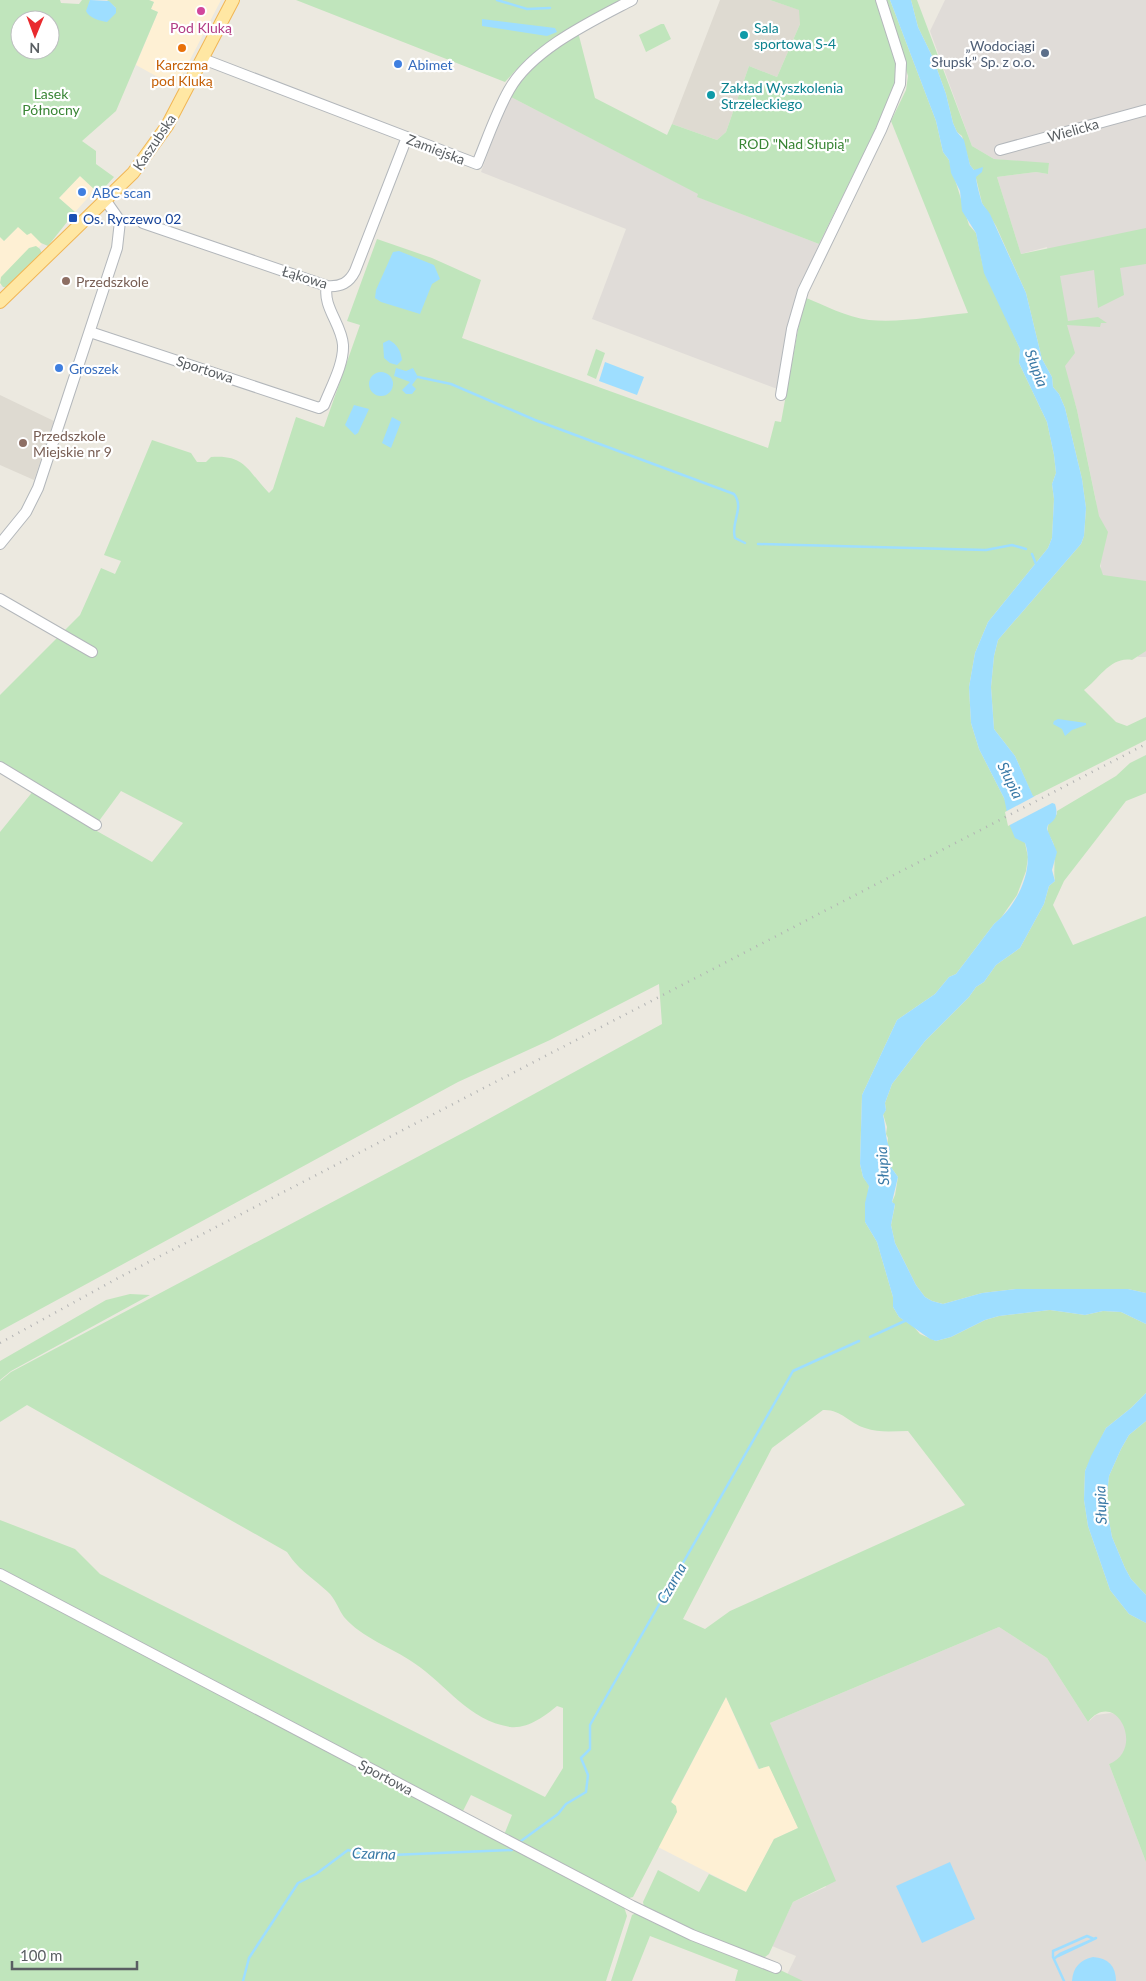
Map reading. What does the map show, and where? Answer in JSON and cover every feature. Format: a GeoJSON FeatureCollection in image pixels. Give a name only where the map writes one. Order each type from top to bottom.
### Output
{"type":"FeatureCollection","features":[{"type":"Feature","properties":{"kind":"main road","name":"Kaszubska"},"geometry":{"type":"LineString","coordinates":[[0,302],[133,173],[167,126],[233,0]]}},
{"type":"Feature","properties":{"kind":"street","name":"Zamiejska"},"geometry":{"type":"LineString","coordinates":[[203,59],[477,164],[509,89],[523,71],[559,40],[632,0]]}},
{"type":"Feature","properties":{"kind":"street"},"geometry":{"type":"LineString","coordinates":[[782,395],[792,329],[803,291],[881,130],[900,84],[901,62],[881,0]]}},
{"type":"Feature","properties":{"kind":"street","name":"Wielicka"},"geometry":{"type":"LineString","coordinates":[[1000,150],[1146,110]]}},
{"type":"Feature","properties":{"kind":"street","name":"Łąkowa"},"geometry":{"type":"LineString","coordinates":[[142,224],[327,286],[342,285],[348,281],[355,271],[406,137]]}},
{"type":"Feature","properties":{"kind":"street"},"geometry":{"type":"LineString","coordinates":[[0,543],[26,512],[38,488],[90,332],[120,234],[120,221],[106,201]]}},
{"type":"Feature","properties":{"kind":"street","name":"Sportowa"},"geometry":{"type":"LineString","coordinates":[[90,332],[320,408],[324,405],[342,356],[343,346],[341,333],[325,295],[327,286]]}},
{"type":"Feature","properties":{"kind":"street"},"geometry":{"type":"LineString","coordinates":[[0,599],[92,652]]}},
{"type":"Feature","properties":{"kind":"street"},"geometry":{"type":"LineString","coordinates":[[0,767],[96,826]]}},
{"type":"Feature","properties":{"kind":"street","name":"Sportowa"},"geometry":{"type":"LineString","coordinates":[[0,1574],[632,1906],[692,1935],[776,1968]]}},
{"type":"Feature","properties":{"kind":"shaded area"},"geometry":{"type":"Polygon","coordinates":[[[149,0],[221,0],[176,87],[136,65],[158,12],[151,9],[154,2],[149,0]]]}},
{"type":"Feature","properties":{"kind":"shaded area"},"geometry":{"type":"Polygon","coordinates":[[[720,0],[770,0],[800,10],[800,24],[777,77],[749,66],[726,132],[717,140],[672,124],[720,0]]]}},
{"type":"Feature","properties":{"kind":"shaded area"},"geometry":{"type":"Polygon","coordinates":[[[945,0],[1146,0],[1146,657],[1138,657],[1134,651],[1107,654],[1096,501],[1077,410],[1065,369],[1047,247],[1021,254],[997,177],[1036,172],[1048,174],[1049,164],[994,159],[972,146],[930,31],[945,0]]]}},
{"type":"Feature","properties":{"kind":"shaded area"},"geometry":{"type":"Polygon","coordinates":[[[509,96],[699,194],[698,197],[819,244],[797,295],[780,390],[592,319],[626,229],[481,172],[509,96]]]}},
{"type":"Feature","properties":{"kind":"shaded area"},"geometry":{"type":"Polygon","coordinates":[[[80,176],[95,190],[75,212],[59,198],[80,176]]]}},
{"type":"Feature","properties":{"kind":"shaded area"},"geometry":{"type":"Polygon","coordinates":[[[18,227],[31,232],[42,244],[0,286],[0,237],[4,241],[18,227]]]}},
{"type":"Feature","properties":{"kind":"shaded area","name":"Przedszkole Miejskie nr 9"},"geometry":{"type":"Polygon","coordinates":[[[0,395],[54,421],[34,480],[0,465],[0,395]]]}},
{"type":"Feature","properties":{"kind":"shaded area"},"geometry":{"type":"Polygon","coordinates":[[[999,1627],[1047,1658],[1088,1722],[1096,1715],[1111,1713],[1124,1717],[1131,1728],[1133,1735],[1130,1749],[1121,1759],[1109,1764],[1146,1862],[1146,1981],[795,1981],[786,1977],[796,1956],[772,1946],[793,1902],[826,1887],[770,1723],[999,1627]]]}},
{"type":"Feature","properties":{"kind":"shaded area"},"geometry":{"type":"Polygon","coordinates":[[[726,1697],[758,1769],[769,1765],[798,1828],[774,1839],[746,1892],[658,1847],[671,1803],[726,1697]]]}},
{"type":"Feature","properties":{"kind":"green space","name":"Lasek Północny"},"geometry":{"type":"Polygon","coordinates":[[[0,0],[60,0],[61,3],[79,4],[82,0],[90,0],[89,6],[116,8],[107,0],[149,0],[154,2],[151,9],[158,12],[116,111],[82,141],[96,151],[96,164],[114,177],[106,186],[95,190],[80,176],[59,198],[75,212],[48,246],[41,243],[31,233],[27,235],[18,227],[4,241],[0,237],[0,0]]]}},
{"type":"Feature","properties":{"kind":"green space"},"geometry":{"type":"Polygon","coordinates":[[[296,0],[624,0],[560,35],[532,56],[505,82],[296,0]]]}},
{"type":"Feature","properties":{"kind":"green space","name":"ROD \"Nad Słupią\""},"geometry":{"type":"Polygon","coordinates":[[[770,0],[877,0],[897,66],[897,80],[892,96],[819,244],[697,197],[698,194],[509,96],[549,53],[578,32],[595,98],[667,135],[672,124],[717,140],[726,132],[749,66],[777,77],[800,24],[799,10],[770,0]]]}},
{"type":"Feature","properties":{"kind":"green space"},"geometry":{"type":"Polygon","coordinates":[[[884,0],[890,0],[936,121],[943,152],[949,160],[969,225],[976,233],[983,266],[1020,349],[1019,363],[1047,422],[1056,473],[1052,484],[1054,499],[1052,538],[1048,548],[988,622],[975,653],[969,687],[971,723],[979,749],[1025,843],[1028,857],[1026,871],[1017,895],[956,974],[949,977],[935,994],[897,1020],[862,1095],[860,1164],[863,1177],[869,1185],[865,1222],[877,1242],[893,1297],[893,1307],[899,1317],[913,1326],[920,1334],[936,1341],[951,1337],[985,1320],[999,1316],[1050,1310],[1085,1315],[1103,1311],[1121,1312],[1146,1324],[1146,1393],[1106,1428],[1085,1471],[1084,1500],[1088,1526],[1110,1590],[1129,1614],[1146,1623],[1146,1862],[1109,1764],[1120,1757],[1125,1747],[1126,1735],[1123,1725],[1117,1716],[1108,1712],[1098,1713],[1088,1722],[1047,1658],[999,1627],[770,1723],[836,1881],[793,1902],[769,1954],[765,1957],[758,1956],[682,1926],[644,1907],[643,1902],[658,1870],[699,1892],[709,1874],[746,1892],[774,1839],[798,1828],[769,1766],[759,1769],[726,1697],[671,1802],[676,1806],[677,1812],[633,1897],[625,1899],[504,1835],[512,1815],[471,1795],[462,1813],[0,1573],[0,1520],[75,1549],[100,1574],[545,1797],[563,1768],[563,1708],[557,1706],[536,1721],[517,1727],[495,1723],[482,1717],[459,1701],[414,1663],[359,1631],[344,1617],[330,1594],[302,1570],[287,1552],[27,1405],[0,1422],[0,1381],[11,1372],[472,1128],[662,1024],[659,984],[550,1040],[458,1082],[0,1331],[0,832],[34,790],[79,821],[152,862],[183,823],[121,791],[96,825],[0,764],[0,695],[80,615],[101,568],[115,574],[121,561],[104,555],[152,440],[191,453],[197,462],[206,462],[211,457],[232,458],[245,466],[269,493],[273,489],[296,417],[324,427],[360,325],[347,321],[377,239],[432,258],[481,280],[462,338],[768,448],[775,421],[781,422],[804,297],[844,314],[869,320],[906,320],[968,313],[891,121],[906,90],[908,76],[884,0]],[[823,1410],[772,1448],[683,1619],[705,1629],[730,1611],[965,1505],[908,1431],[870,1430],[829,1410],[823,1410]]]}},
{"type":"Feature","properties":{"kind":"green space"},"geometry":{"type":"Polygon","coordinates":[[[911,0],[917,0],[972,146],[994,159],[1049,163],[1048,174],[1036,172],[997,177],[1021,254],[1146,228],[1146,264],[1120,268],[1124,295],[1098,308],[1094,270],[1060,276],[1068,321],[1098,317],[1107,323],[1101,323],[1100,327],[1067,325],[1075,353],[1065,366],[1077,410],[1099,516],[1108,532],[1100,566],[1103,575],[1146,581],[1146,651],[1132,660],[1118,661],[1106,669],[1084,690],[1116,722],[1127,726],[1146,717],[1146,740],[1033,797],[1015,756],[994,729],[991,687],[994,656],[998,640],[1081,544],[1084,536],[1086,508],[1082,479],[1065,408],[1059,394],[1053,387],[1052,377],[1042,359],[1026,293],[996,226],[982,203],[974,170],[970,165],[962,136],[957,132],[953,123],[946,94],[933,58],[918,27],[911,0]]]}},
{"type":"Feature","properties":{"kind":"green space"},"geometry":{"type":"Polygon","coordinates":[[[664,24],[671,39],[646,52],[639,35],[664,24]]]}},
{"type":"Feature","properties":{"kind":"green space"},"geometry":{"type":"Polygon","coordinates":[[[36,246],[42,254],[8,288],[3,287],[0,283],[1,277],[29,248],[36,246]]]}},
{"type":"Feature","properties":{"kind":"green space"},"geometry":{"type":"Polygon","coordinates":[[[596,349],[605,353],[596,379],[587,375],[596,349]]]}},
{"type":"Feature","properties":{"kind":"green space"},"geometry":{"type":"Polygon","coordinates":[[[1146,755],[1146,793],[1126,801],[1064,881],[1053,905],[1073,945],[1146,916],[1146,1293],[1128,1289],[1016,1289],[982,1293],[943,1304],[932,1301],[925,1297],[916,1285],[895,1243],[891,1225],[895,1205],[892,1202],[898,1177],[888,1163],[887,1127],[883,1114],[886,1110],[885,1103],[892,1084],[925,1041],[969,997],[976,987],[984,982],[996,965],[1020,948],[1044,904],[1049,886],[1055,881],[1054,846],[1048,830],[1049,823],[1057,814],[1057,811],[1116,776],[1130,763],[1146,755]]]}},
{"type":"Feature","properties":{"kind":"green space"},"geometry":{"type":"Polygon","coordinates":[[[130,1294],[150,1295],[11,1371],[0,1380],[0,1361],[106,1300],[130,1294]]]}},
{"type":"Feature","properties":{"kind":"green space"},"geometry":{"type":"Polygon","coordinates":[[[1146,1421],[1146,1595],[1131,1579],[1125,1568],[1112,1537],[1106,1504],[1109,1476],[1121,1449],[1129,1435],[1146,1421]]]}},
{"type":"Feature","properties":{"kind":"green space"},"geometry":{"type":"Polygon","coordinates":[[[0,1579],[624,1907],[627,1916],[606,1981],[0,1981],[0,1579]]]}},
{"type":"Feature","properties":{"kind":"green space"},"geometry":{"type":"Polygon","coordinates":[[[636,1913],[654,1923],[774,1972],[776,1968],[803,1981],[735,1981],[738,1970],[650,1936],[632,1981],[611,1981],[632,1915],[636,1913]]]}},
{"type":"Feature","properties":{"kind":"water"},"geometry":{"type":"Polygon","coordinates":[[[90,0],[109,1],[116,8],[116,13],[107,22],[95,19],[86,11],[90,0]]]}},
{"type":"Feature","properties":{"kind":"water","name":"Słupia"},"geometry":{"type":"Polygon","coordinates":[[[890,0],[911,0],[918,27],[933,58],[946,94],[953,123],[957,132],[964,140],[970,165],[974,170],[983,167],[982,172],[976,177],[982,203],[990,214],[1026,293],[1042,359],[1052,377],[1053,387],[1059,394],[1065,408],[1082,479],[1086,508],[1084,536],[1081,544],[998,640],[994,656],[991,687],[994,729],[1015,756],[1033,796],[1055,804],[1056,816],[1047,829],[1057,852],[1052,870],[1055,881],[1049,886],[1044,904],[1020,948],[996,965],[984,982],[976,987],[969,997],[925,1041],[892,1084],[883,1115],[890,1148],[888,1163],[898,1177],[892,1202],[895,1204],[891,1225],[895,1243],[916,1285],[925,1297],[932,1301],[943,1304],[982,1293],[1016,1289],[1128,1289],[1146,1293],[1146,1324],[1121,1312],[1103,1311],[1085,1315],[1050,1310],[999,1316],[985,1320],[951,1337],[936,1341],[930,1339],[899,1317],[893,1307],[893,1297],[877,1242],[865,1222],[865,1203],[869,1186],[863,1177],[860,1164],[862,1095],[897,1020],[935,994],[949,977],[956,974],[994,924],[1010,908],[1025,876],[1027,854],[1025,843],[1015,838],[1010,826],[1004,798],[979,749],[971,723],[969,687],[975,653],[988,622],[1048,548],[1052,538],[1054,499],[1052,484],[1056,473],[1047,422],[1019,363],[1020,349],[984,273],[976,233],[962,211],[960,191],[951,173],[949,160],[943,152],[936,121],[890,0]]]}},
{"type":"Feature","properties":{"kind":"water"},"geometry":{"type":"Polygon","coordinates":[[[482,19],[555,28],[557,32],[547,36],[482,26],[482,19]]]}},
{"type":"Feature","properties":{"kind":"water"},"geometry":{"type":"Polygon","coordinates":[[[399,251],[434,265],[440,279],[432,284],[420,314],[381,302],[375,298],[376,290],[393,252],[399,251]]]}},
{"type":"Feature","properties":{"kind":"water"},"geometry":{"type":"Polygon","coordinates":[[[389,340],[398,348],[401,354],[402,360],[397,365],[390,363],[384,358],[383,343],[389,340]]]}},
{"type":"Feature","properties":{"kind":"water"},"geometry":{"type":"Polygon","coordinates":[[[605,362],[644,377],[637,395],[599,381],[605,362]]]}},
{"type":"Feature","properties":{"kind":"water"},"geometry":{"type":"Polygon","coordinates":[[[396,368],[406,371],[413,368],[418,377],[412,385],[416,389],[412,394],[406,394],[402,390],[410,382],[394,376],[396,368]]]}},
{"type":"Feature","properties":{"kind":"water"},"geometry":{"type":"Polygon","coordinates":[[[381,372],[389,376],[393,384],[389,392],[381,396],[373,392],[369,384],[373,376],[381,372]]]}},
{"type":"Feature","properties":{"kind":"water"},"geometry":{"type":"Polygon","coordinates":[[[354,405],[369,409],[358,433],[355,435],[345,425],[354,405]]]}},
{"type":"Feature","properties":{"kind":"water"},"geometry":{"type":"Polygon","coordinates":[[[392,417],[401,422],[391,448],[382,443],[392,417]]]}},
{"type":"Feature","properties":{"kind":"water"},"geometry":{"type":"Polygon","coordinates":[[[1058,719],[1086,723],[1086,725],[1072,730],[1065,736],[1062,729],[1053,724],[1058,719]]]}},
{"type":"Feature","properties":{"kind":"water","name":"Słupia"},"geometry":{"type":"Polygon","coordinates":[[[1146,1393],[1146,1421],[1129,1435],[1121,1449],[1109,1476],[1106,1504],[1112,1537],[1125,1568],[1131,1579],[1146,1595],[1146,1623],[1129,1614],[1110,1590],[1088,1526],[1084,1500],[1085,1471],[1106,1428],[1146,1393]]]}},
{"type":"Feature","properties":{"kind":"water"},"geometry":{"type":"Polygon","coordinates":[[[950,1862],[975,1919],[922,1943],[896,1886],[950,1862]]]}},
{"type":"Feature","properties":{"kind":"water"},"geometry":{"type":"Polygon","coordinates":[[[1093,1957],[1107,1961],[1113,1967],[1116,1981],[1072,1981],[1078,1965],[1084,1960],[1093,1957]]]}},
{"type":"Feature","properties":{"kind":"pier"},"geometry":{"type":"Polygon","coordinates":[[[1037,795],[1056,801],[1008,826],[1005,812],[1037,795]]]}},
{"type":"Feature","properties":{"kind":"waterway"},"geometry":{"type":"LineString","coordinates":[[497,0],[527,9],[550,8]]}},
{"type":"Feature","properties":{"kind":"waterway"},"geometry":{"type":"LineString","coordinates":[[418,377],[451,384],[535,420],[734,494],[738,505],[734,527],[735,538],[745,543]]}},
{"type":"Feature","properties":{"kind":"waterway"},"geometry":{"type":"LineString","coordinates":[[758,544],[986,550],[1012,545],[1026,549]]}},
{"type":"Feature","properties":{"kind":"waterway"},"geometry":{"type":"LineString","coordinates":[[1032,554],[1036,564]]}},
{"type":"Feature","properties":{"kind":"waterway","name":"Czarna"},"geometry":{"type":"LineString","coordinates":[[870,1337],[909,1319]]}},
{"type":"Feature","properties":{"kind":"waterway","name":"Czarna"},"geometry":{"type":"LineString","coordinates":[[521,1841],[558,1814],[566,1804],[586,1792],[588,1775],[581,1758],[590,1749],[590,1725],[793,1371],[859,1341]]}},
{"type":"Feature","properties":{"kind":"waterway","name":"Czarna"},"geometry":{"type":"LineString","coordinates":[[243,1981],[249,1958],[298,1883],[316,1874],[348,1850],[368,1856],[512,1850]]}},
{"type":"Feature","properties":{"kind":"waterway"},"geometry":{"type":"LineString","coordinates":[[1064,1981],[1053,1957],[1053,1951],[1087,1936],[1094,1939]]}},
{"type":"Feature","properties":{"kind":"waterway"},"geometry":{"type":"LineString","coordinates":[[1058,1956],[1096,1938]]}},
{"type":"Feature","properties":{"kind":"waterway"},"geometry":{"type":"LineString","coordinates":[[1055,1958],[1092,1940]]}},
{"type":"Feature","properties":{"kind":"railway"},"geometry":{"type":"LineString","coordinates":[[0,1343],[120,1277],[1146,744]]}},
{"type":"Feature","properties":{"kind":"place","name":"Pod Kluką"},"geometry":{"type":"Point","coordinates":[201,11]}},
{"type":"Feature","properties":{"kind":"place","name":"Sala sportowa S-4"},"geometry":{"type":"Point","coordinates":[744,35]}},
{"type":"Feature","properties":{"kind":"place","name":"Karczma pod Kluką"},"geometry":{"type":"Point","coordinates":[182,48]}},
{"type":"Feature","properties":{"kind":"place","name":"„Wodociągi Słupsk” Sp. z o.o."},"geometry":{"type":"Point","coordinates":[1045,53]}},
{"type":"Feature","properties":{"kind":"place","name":"Abimet"},"geometry":{"type":"Point","coordinates":[398,64]}},
{"type":"Feature","properties":{"kind":"place","name":"Zakład Wyszkolenia Strzeleckiego"},"geometry":{"type":"Point","coordinates":[711,95]}},
{"type":"Feature","properties":{"kind":"place","name":"ABC scan"},"geometry":{"type":"Point","coordinates":[82,192]}},
{"type":"Feature","properties":{"kind":"place","name":"Os. Ryczewo 02"},"geometry":{"type":"Point","coordinates":[73,218]}},
{"type":"Feature","properties":{"kind":"place","name":"Przedszkole"},"geometry":{"type":"Point","coordinates":[66,281]}},
{"type":"Feature","properties":{"kind":"place","name":"Groszek"},"geometry":{"type":"Point","coordinates":[59,368]}},
{"type":"Feature","properties":{"kind":"place","name":"Przedszkole Miejskie nr 9"},"geometry":{"type":"Point","coordinates":[23,443]}}]}
